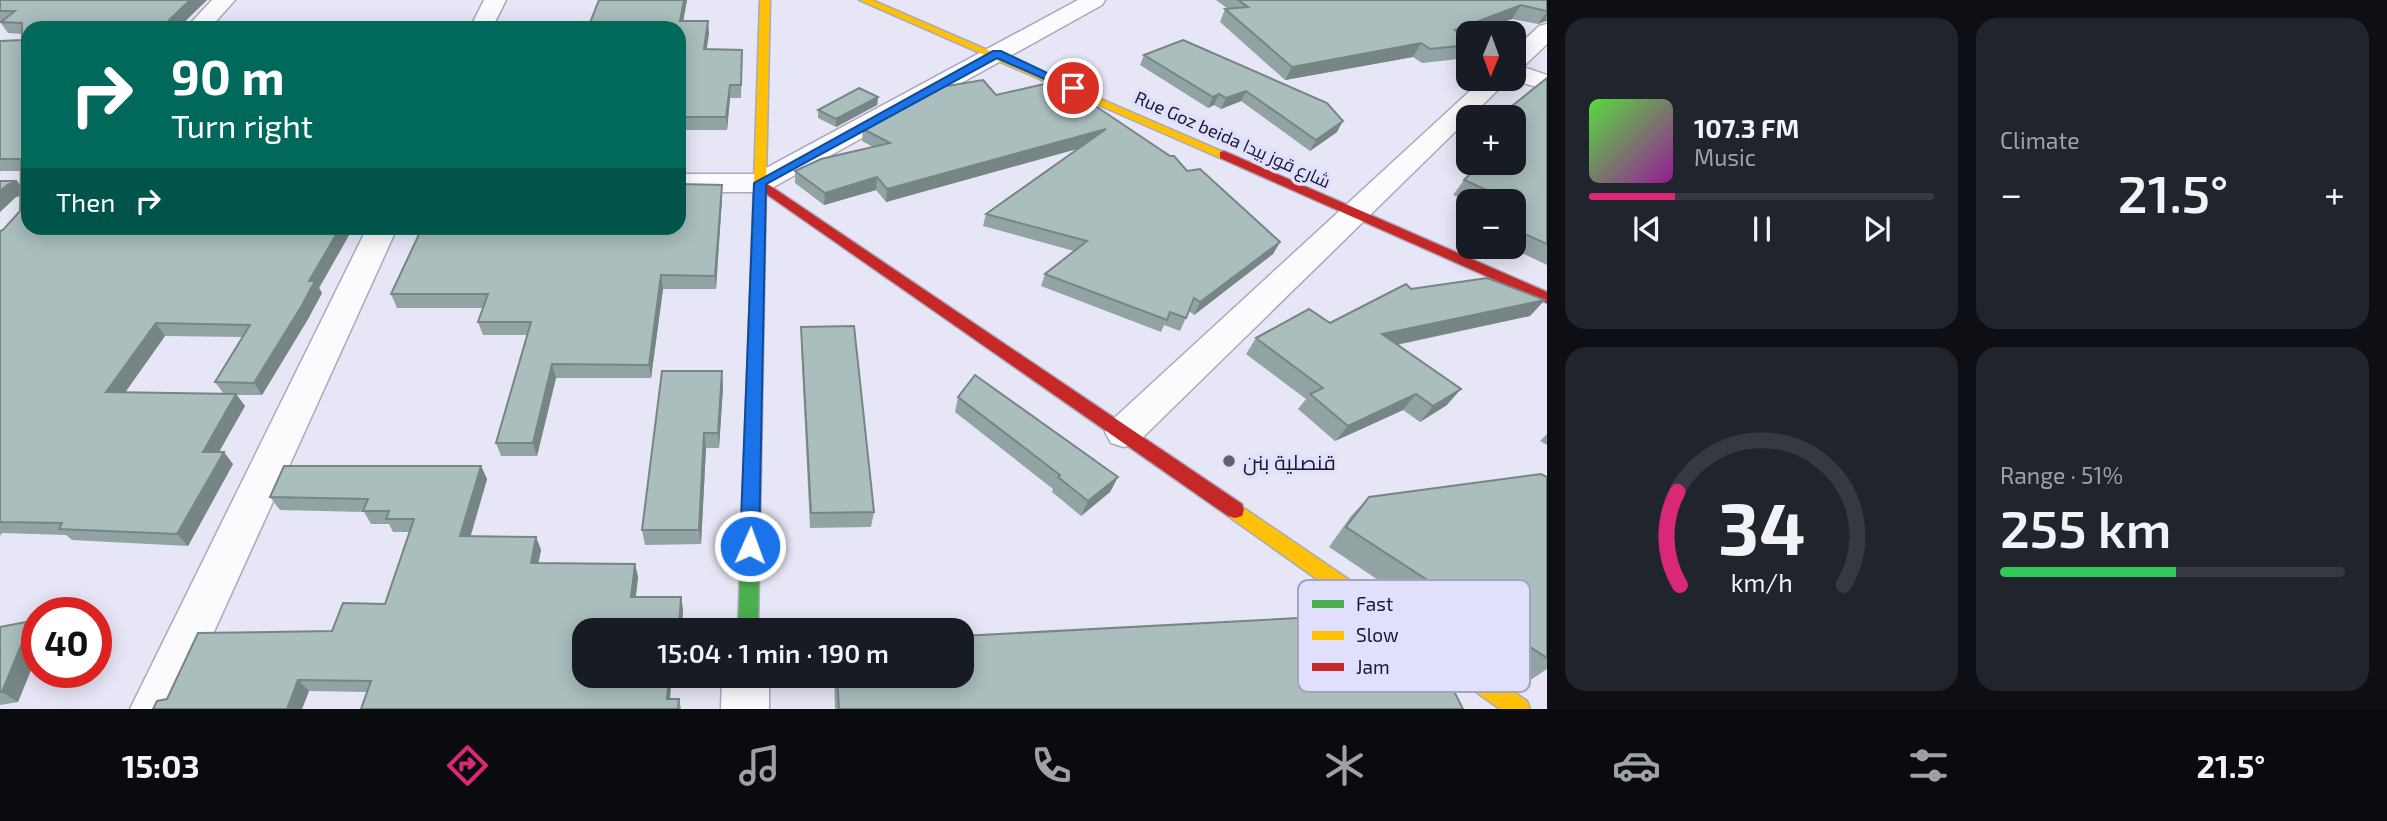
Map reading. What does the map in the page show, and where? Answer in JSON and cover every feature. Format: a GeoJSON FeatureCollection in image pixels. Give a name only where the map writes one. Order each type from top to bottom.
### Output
{"type":"FeatureCollection","features":[{"type":"Feature","properties":{"kind":"street"},"geometry":{"type":"LineString","coordinates":[[204,21],[224,0]]}},
{"type":"Feature","properties":{"kind":"street"},"geometry":{"type":"LineString","coordinates":[[484,21],[495,0]]}},
{"type":"Feature","properties":{"kind":"street"},"geometry":{"type":"LineString","coordinates":[[748,618],[765,0]]}},
{"type":"Feature","properties":{"kind":"street","name":"Rue Goz beida شارع قوز بيدا"},"geometry":{"type":"LineString","coordinates":[[864,0],[997,54],[1352,214],[1547,298]]}},
{"type":"Feature","properties":{"kind":"street"},"geometry":{"type":"LineString","coordinates":[[686,183],[760,183],[1094,0]]}},
{"type":"Feature","properties":{"kind":"street"},"geometry":{"type":"LineString","coordinates":[[1526,51],[1547,30]]}},
{"type":"Feature","properties":{"kind":"street"},"geometry":{"type":"LineString","coordinates":[[1526,76],[1547,83]]}},
{"type":"Feature","properties":{"kind":"street"},"geometry":{"type":"LineString","coordinates":[[1124,432],[1484,91]]}},
{"type":"Feature","properties":{"kind":"street"},"geometry":{"type":"LineString","coordinates":[[760,183],[1335,580]]}},
{"type":"Feature","properties":{"kind":"street"},"geometry":{"type":"LineString","coordinates":[[154,709],[379,235]]}},
{"type":"Feature","properties":{"kind":"street"},"geometry":{"type":"LineString","coordinates":[[745,709],[746,688]]}},
{"type":"Feature","properties":{"kind":"street"},"geometry":{"type":"LineString","coordinates":[[1495,692],[1519,709]]}},
{"type":"Feature","properties":{"kind":"building"},"geometry":{"type":"Polygon","coordinates":[[[0,0],[190,0],[168,21],[1,22],[15,11],[0,11],[0,0]]]}},
{"type":"Feature","properties":{"kind":"building"},"geometry":{"type":"Polygon","coordinates":[[[599,0],[684,0],[680,21],[591,21],[599,0]]]}},
{"type":"Feature","properties":{"kind":"building"},"geometry":{"type":"Polygon","coordinates":[[[1238,0],[1547,0],[1547,11],[1521,5],[1479,21],[1456,21],[1456,46],[1430,49],[1421,43],[1292,67],[1225,9],[1248,7],[1238,0]]]}},
{"type":"Feature","properties":{"kind":"building"},"geometry":{"type":"Polygon","coordinates":[[[686,21],[708,21],[704,49],[742,50],[741,85],[730,85],[726,117],[686,117],[686,21]]]}},
{"type":"Feature","properties":{"kind":"building"},"geometry":{"type":"Polygon","coordinates":[[[21,40],[21,159],[0,159],[0,41],[21,40]]]}},
{"type":"Feature","properties":{"kind":"building"},"geometry":{"type":"Polygon","coordinates":[[[1183,40],[1327,103],[1343,121],[1316,140],[1246,91],[1226,98],[1219,94],[1213,97],[1144,55],[1183,40]]]}},
{"type":"Feature","properties":{"kind":"building"},"geometry":{"type":"Polygon","coordinates":[[[1547,78],[1547,244],[1526,234],[1526,189],[1484,189],[1464,180],[1469,175],[1526,175],[1526,105],[1513,105],[1547,78]]]}},
{"type":"Feature","properties":{"kind":"building"},"geometry":{"type":"Polygon","coordinates":[[[983,80],[996,95],[1044,84],[1072,104],[1085,99],[1170,156],[1174,156],[1187,171],[1200,169],[1280,242],[1200,302],[1194,298],[1186,318],[1170,312],[1167,320],[1045,274],[1087,241],[986,214],[1106,129],[887,189],[877,177],[825,193],[795,171],[821,159],[890,143],[863,129],[941,87],[983,80]]]}},
{"type":"Feature","properties":{"kind":"building"},"geometry":{"type":"Polygon","coordinates":[[[859,88],[878,97],[836,119],[818,110],[859,88]]]}},
{"type":"Feature","properties":{"kind":"building"},"geometry":{"type":"Polygon","coordinates":[[[21,159],[21,235],[336,235],[309,281],[315,281],[301,307],[254,383],[215,382],[250,325],[156,323],[106,392],[236,394],[203,452],[224,452],[177,534],[59,529],[62,523],[0,522],[0,231],[20,211],[21,159]]]}},
{"type":"Feature","properties":{"kind":"building"},"geometry":{"type":"Polygon","coordinates":[[[0,181],[17,181],[0,191],[0,181]]]}},
{"type":"Feature","properties":{"kind":"building"},"geometry":{"type":"Polygon","coordinates":[[[686,184],[722,185],[715,276],[661,275],[649,365],[552,364],[533,443],[496,443],[531,322],[478,322],[488,294],[391,294],[419,235],[686,235],[686,184]]]}},
{"type":"Feature","properties":{"kind":"building"},"geometry":{"type":"Polygon","coordinates":[[[1487,278],[1545,300],[1382,334],[1461,389],[1433,406],[1416,394],[1348,426],[1310,394],[1323,388],[1256,338],[1309,309],[1330,323],[1406,284],[1411,289],[1487,278]]]}},
{"type":"Feature","properties":{"kind":"building"},"geometry":{"type":"Polygon","coordinates":[[[854,326],[874,512],[811,513],[801,327],[854,326]]]}},
{"type":"Feature","properties":{"kind":"building"},"geometry":{"type":"Polygon","coordinates":[[[662,371],[722,371],[718,433],[704,433],[699,530],[642,530],[662,371]]]}},
{"type":"Feature","properties":{"kind":"building"},"geometry":{"type":"Polygon","coordinates":[[[975,375],[1118,477],[1088,501],[1058,477],[1060,475],[958,397],[975,375]]]}},
{"type":"Feature","properties":{"kind":"building"},"geometry":{"type":"Polygon","coordinates":[[[284,466],[481,466],[460,536],[536,537],[531,563],[635,564],[631,597],[681,597],[680,618],[572,618],[572,688],[668,688],[667,699],[679,699],[678,709],[361,709],[371,681],[298,680],[287,709],[153,709],[157,701],[167,699],[198,633],[332,631],[343,603],[385,604],[414,519],[386,519],[389,511],[363,511],[368,499],[270,497],[284,466]]]}},
{"type":"Feature","properties":{"kind":"building"},"geometry":{"type":"Polygon","coordinates":[[[1541,474],[1547,477],[1547,658],[1530,647],[1530,580],[1427,580],[1346,527],[1369,497],[1541,474]]]}},
{"type":"Feature","properties":{"kind":"building"},"geometry":{"type":"Polygon","coordinates":[[[1298,618],[1298,692],[1454,692],[1463,709],[839,709],[838,688],[974,688],[974,635],[1298,618]]]}},
{"type":"Feature","properties":{"kind":"building"},"geometry":{"type":"Polygon","coordinates":[[[21,623],[21,645],[2,692],[0,692],[0,627],[21,623]]]}},
{"type":"Feature","properties":{"kind":"traffic: fast"},"geometry":{"type":"LineString","coordinates":[[748,618],[760,183]]}},
{"type":"Feature","properties":{"kind":"traffic: slow"},"geometry":{"type":"LineString","coordinates":[[760,183],[765,0]]}},
{"type":"Feature","properties":{"kind":"traffic: slow"},"geometry":{"type":"LineString","coordinates":[[864,0],[1224,155]]}},
{"type":"Feature","properties":{"kind":"traffic: slow"},"geometry":{"type":"LineString","coordinates":[[1235,510],[1335,580]]}},
{"type":"Feature","properties":{"kind":"traffic: slow"},"geometry":{"type":"LineString","coordinates":[[1495,692],[1519,709]]}},
{"type":"Feature","properties":{"kind":"traffic: jam"},"geometry":{"type":"LineString","coordinates":[[1224,155],[1547,298]]}},
{"type":"Feature","properties":{"kind":"traffic: jam"},"geometry":{"type":"LineString","coordinates":[[760,183],[1235,510]]}},
{"type":"Feature","properties":{"kind":"place","name":"قنصلية بنن"},"geometry":{"type":"Point","coordinates":[1229,461]}},
{"type":"Feature","properties":{"kind":"route"},"geometry":{"type":"LineString","coordinates":[[750,546],[760,183],[997,54],[1073,88]]}}]}
